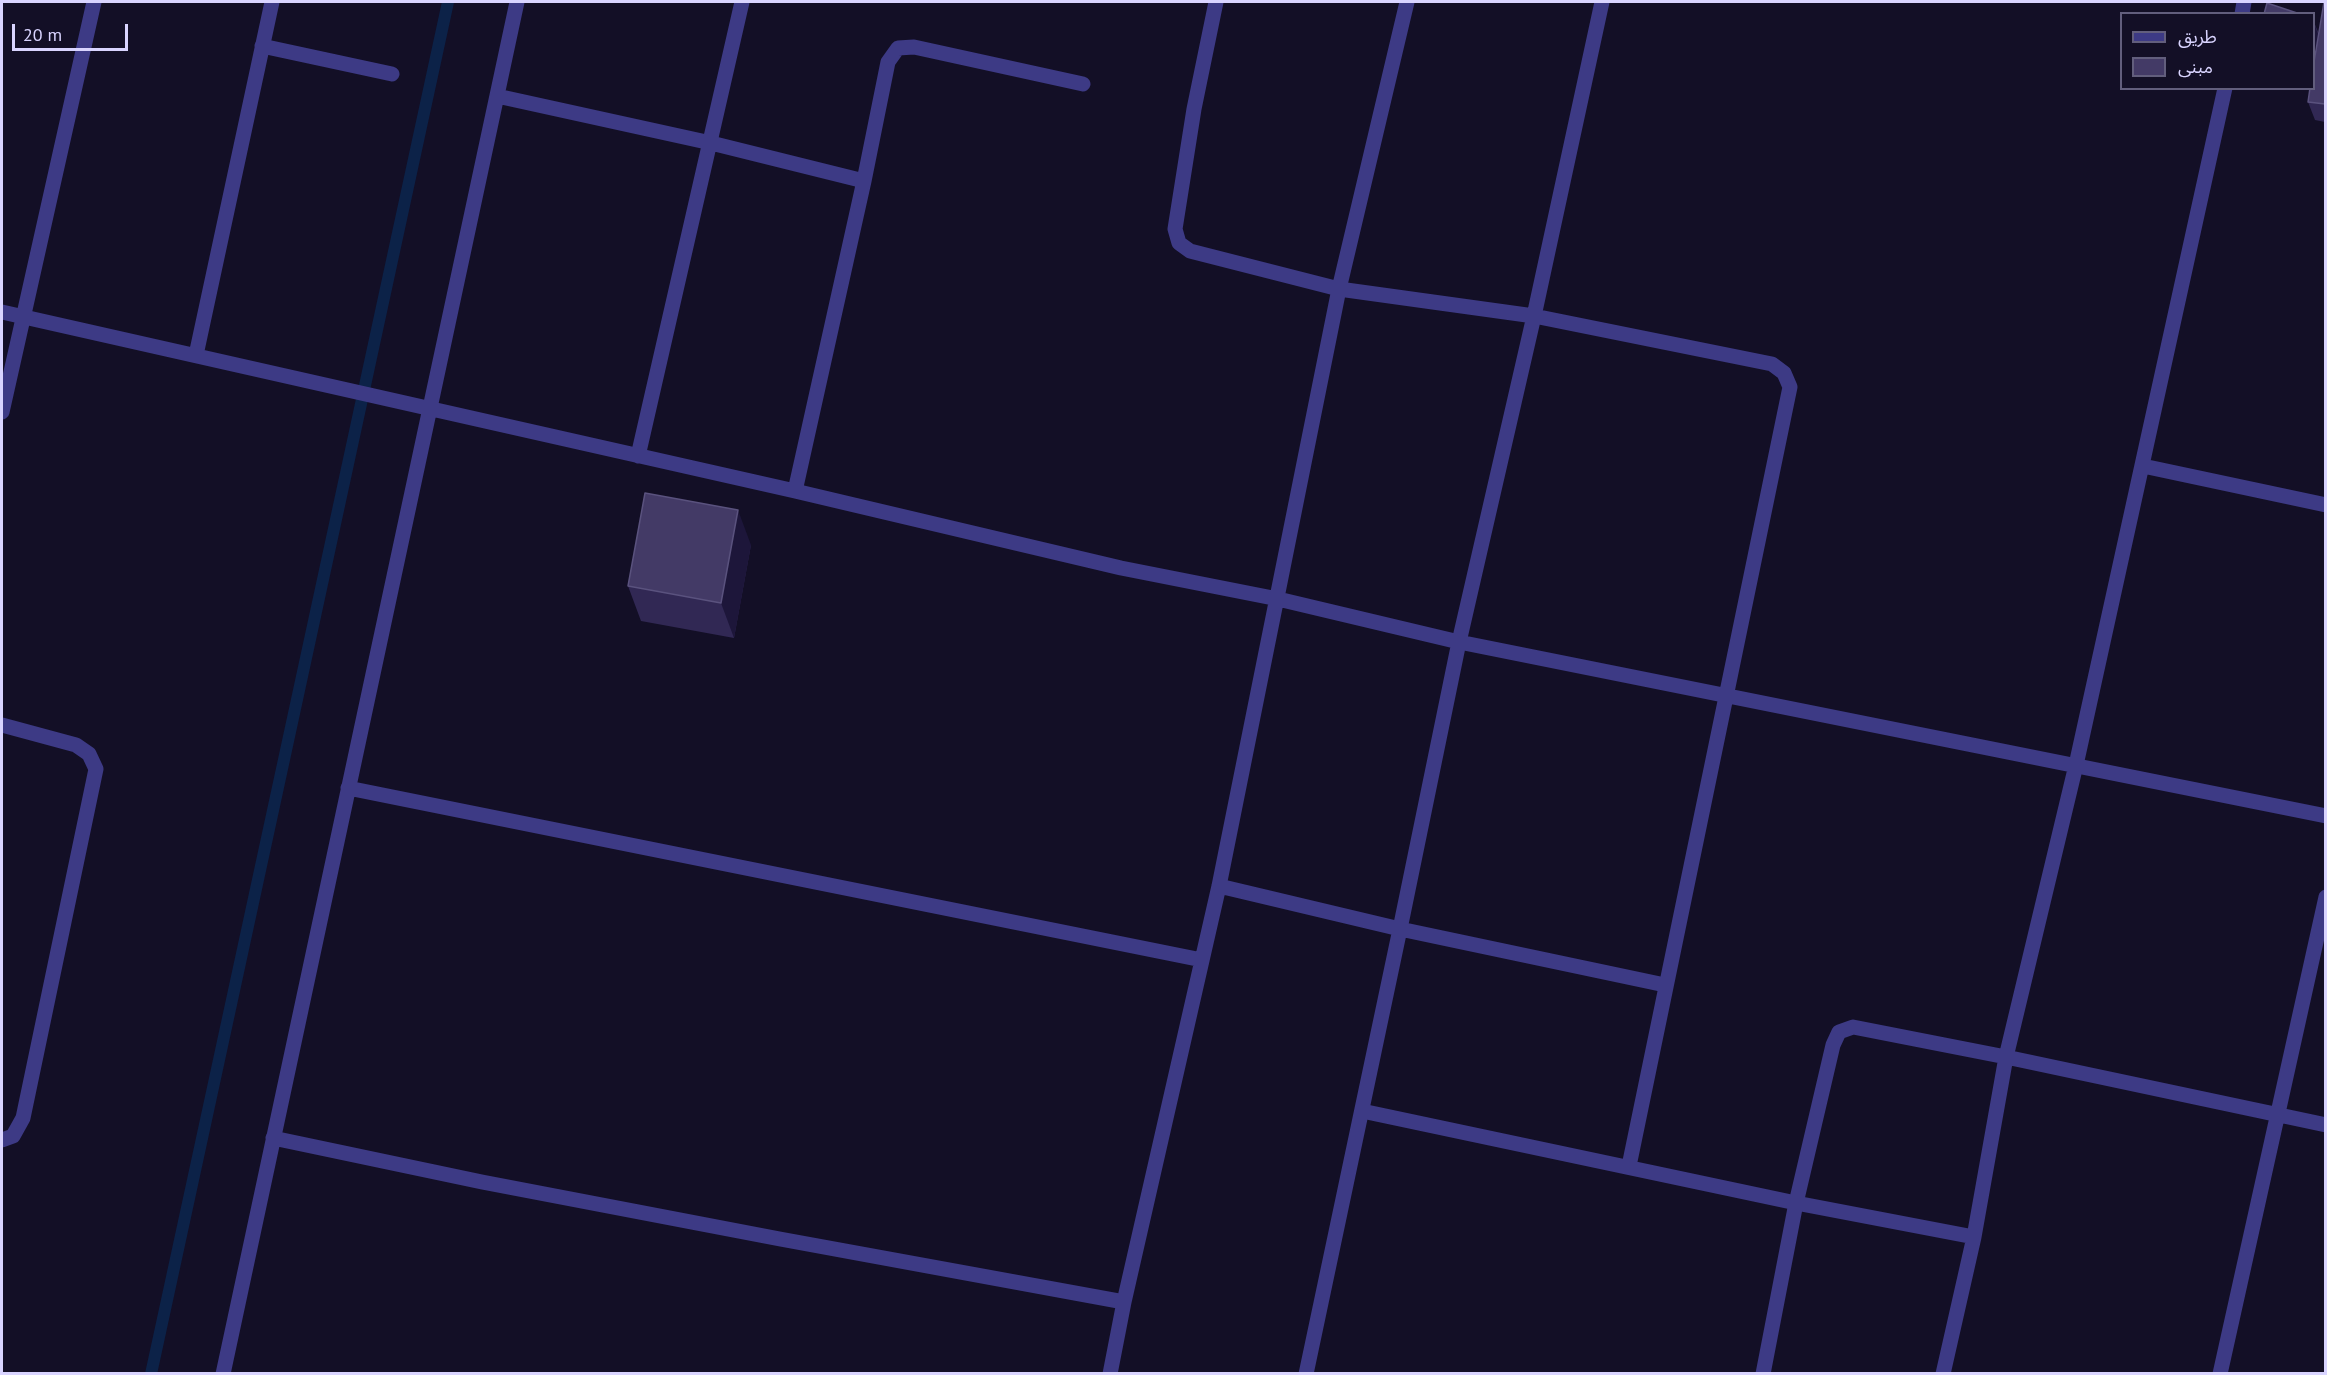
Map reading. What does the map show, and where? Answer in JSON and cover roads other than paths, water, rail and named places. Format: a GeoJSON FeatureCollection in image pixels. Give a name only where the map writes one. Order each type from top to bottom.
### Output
{"type":"FeatureCollection","features":[{"type":"Feature","properties":{"kind":"street"},"geometry":{"type":"LineString","coordinates":[[2,412],[94,2]]}},
{"type":"Feature","properties":{"kind":"street"},"geometry":{"type":"LineString","coordinates":[[196,355],[272,2]]}},
{"type":"Feature","properties":{"kind":"street"},"geometry":{"type":"LineString","coordinates":[[223,1374],[517,2]]}},
{"type":"Feature","properties":{"kind":"street"},"geometry":{"type":"LineString","coordinates":[[638,456],[742,2]]}},
{"type":"Feature","properties":{"kind":"street"},"geometry":{"type":"LineString","coordinates":[[1216,2],[1194,109],[1175,229],[1179,243],[1190,251],[1339,289],[1534,316],[1773,364],[1784,373],[1790,387],[1629,1166]]}},
{"type":"Feature","properties":{"kind":"street"},"geometry":{"type":"LineString","coordinates":[[1110,1374],[1124,1302],[1219,886],[1339,289],[1407,2]]}},
{"type":"Feature","properties":{"kind":"street"},"geometry":{"type":"LineString","coordinates":[[1306,1374],[1459,642],[1534,316],[1602,2]]}},
{"type":"Feature","properties":{"kind":"street"},"geometry":{"type":"LineString","coordinates":[[262,46],[392,74]]}},
{"type":"Feature","properties":{"kind":"street"},"geometry":{"type":"LineString","coordinates":[[795,491],[888,62],[898,48],[914,47],[1083,84]]}},
{"type":"Feature","properties":{"kind":"street"},"geometry":{"type":"LineString","coordinates":[[1943,1374],[1974,1237],[2006,1057],[2076,765],[2225,90]]}},
{"type":"Feature","properties":{"kind":"street"},"geometry":{"type":"LineString","coordinates":[[497,96],[711,143],[864,181]]}},
{"type":"Feature","properties":{"kind":"street"},"geometry":{"type":"LineString","coordinates":[[2,312],[795,491],[1121,568],[1278,599],[1459,642],[2325,816]]}},
{"type":"Feature","properties":{"kind":"street"},"geometry":{"type":"LineString","coordinates":[[2143,466],[2325,505]]}},
{"type":"Feature","properties":{"kind":"street"},"geometry":{"type":"LineString","coordinates":[[2,725],[76,745],[89,754],[96,769],[23,1118],[13,1136],[2,1140]]}},
{"type":"Feature","properties":{"kind":"street"},"geometry":{"type":"LineString","coordinates":[[348,788],[1202,960]]}},
{"type":"Feature","properties":{"kind":"street"},"geometry":{"type":"LineString","coordinates":[[1219,886],[1400,929],[1665,985]]}},
{"type":"Feature","properties":{"kind":"street"},"geometry":{"type":"LineString","coordinates":[[2220,1374],[2325,897]]}},
{"type":"Feature","properties":{"kind":"street"},"geometry":{"type":"LineString","coordinates":[[1763,1374],[1796,1203],[1833,1045],[1839,1032],[1853,1027],[2325,1125]]}},
{"type":"Feature","properties":{"kind":"street"},"geometry":{"type":"LineString","coordinates":[[1362,1111],[1796,1203],[1974,1237]]}},
{"type":"Feature","properties":{"kind":"street"},"geometry":{"type":"LineString","coordinates":[[273,1138],[482,1182],[1124,1302]]}},
{"type":"Feature","properties":{"kind":"waterway"},"geometry":{"type":"LineString","coordinates":[[151,1374],[448,2]]}}]}
